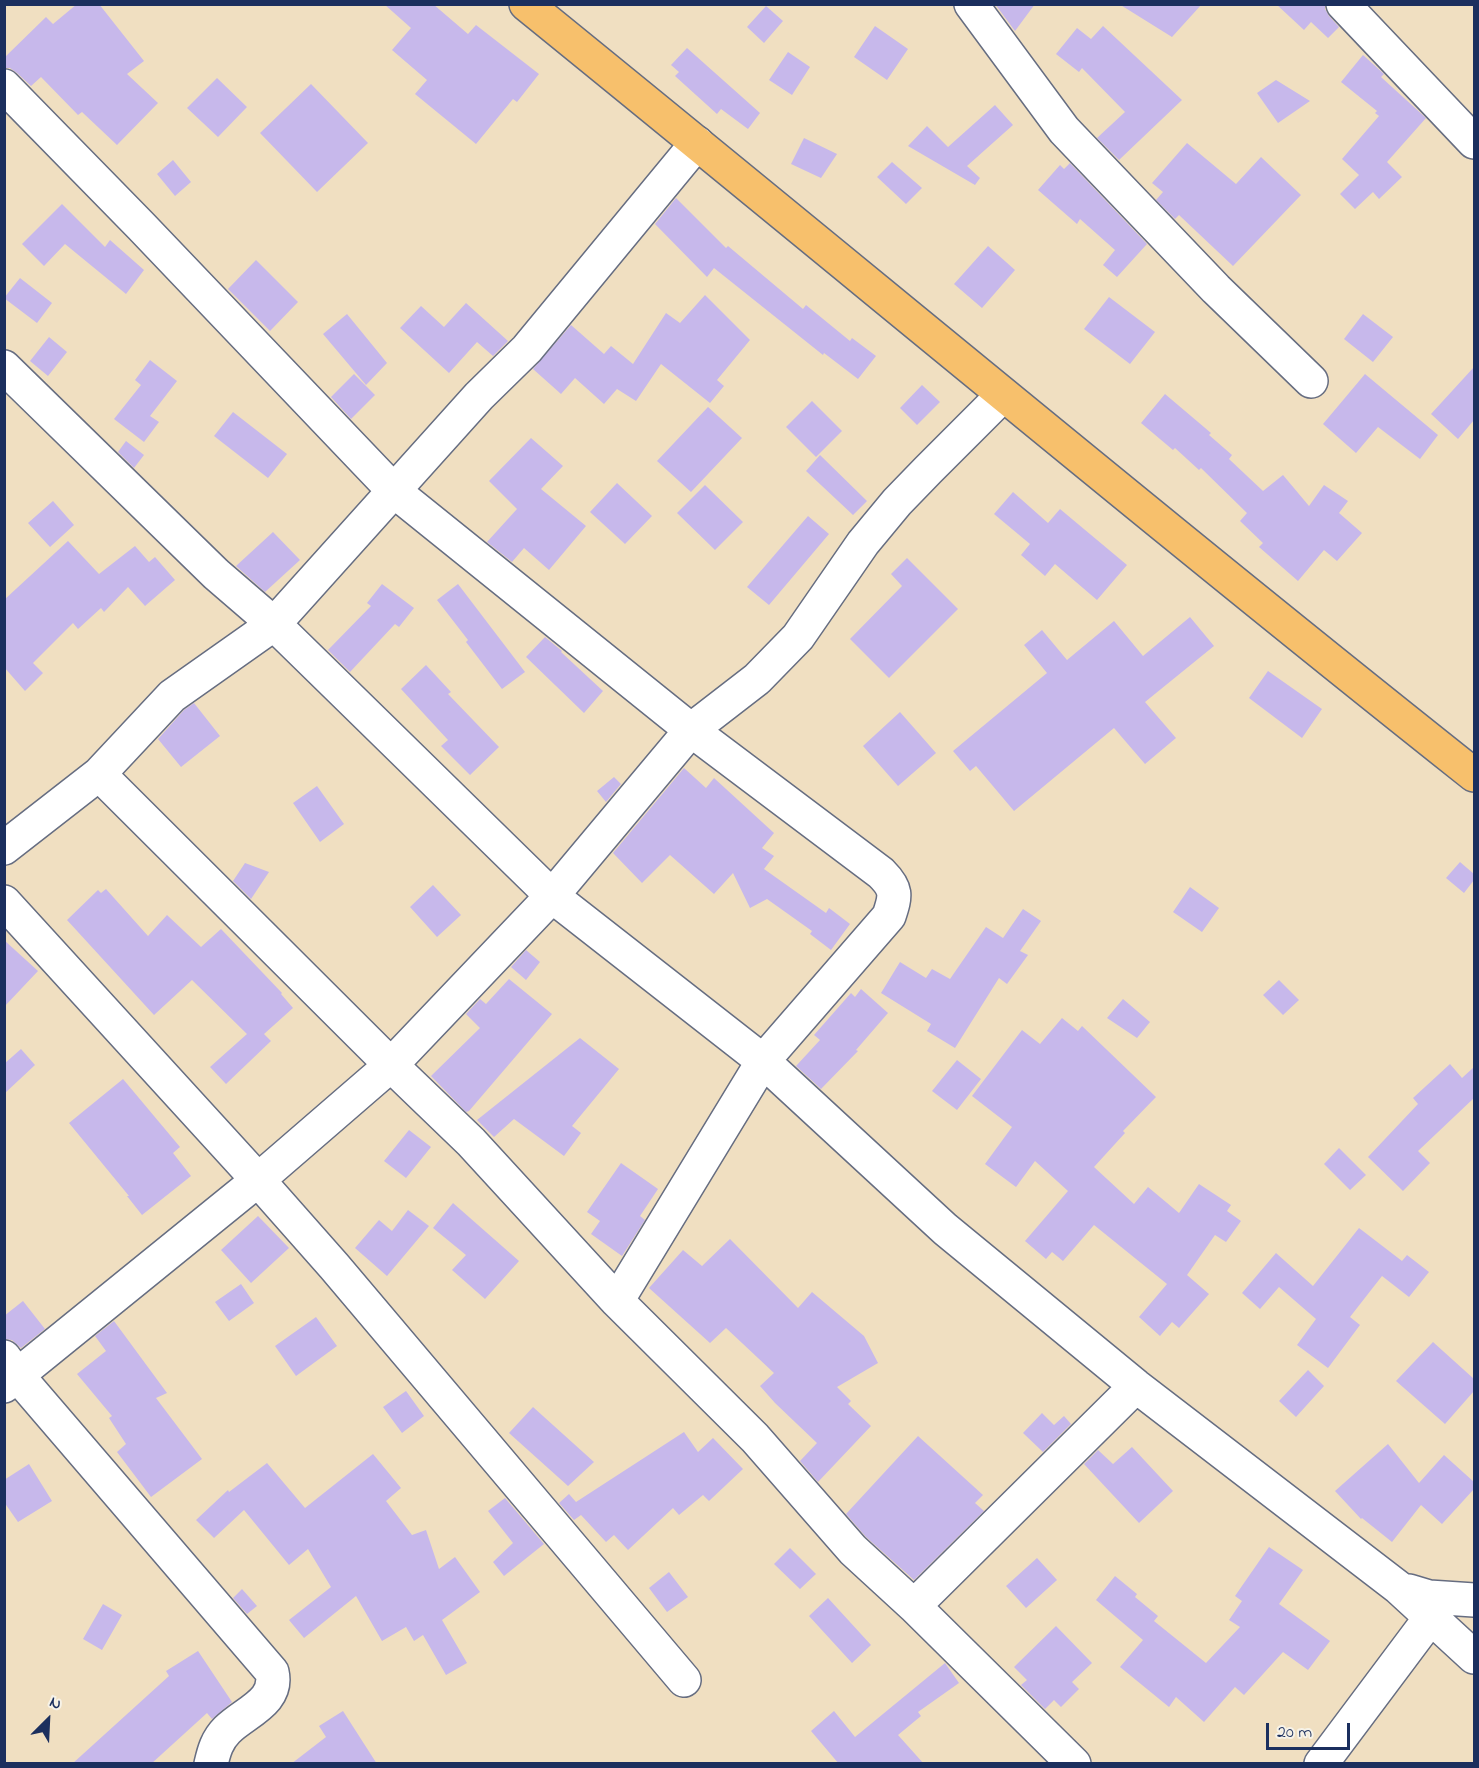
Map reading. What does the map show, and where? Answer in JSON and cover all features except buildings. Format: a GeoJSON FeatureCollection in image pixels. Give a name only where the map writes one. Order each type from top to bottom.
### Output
{"type":"FeatureCollection","features":[{"type":"Feature","properties":{"kind":"highway"},"geometry":{"type":"LineString","coordinates":[[526,4],[1003,395],[1474,775]]}},
{"type":"Feature","properties":{"kind":"street"},"geometry":{"type":"LineString","coordinates":[[971,4],[1064,130],[1216,289],[1311,381]]}},
{"type":"Feature","properties":{"kind":"street"},"geometry":{"type":"LineString","coordinates":[[1343,4],[1474,142]]}},
{"type":"Feature","properties":{"kind":"street"},"geometry":{"type":"LineString","coordinates":[[4,86],[394,491],[691,730],[881,873],[894,888],[889,916],[763,1061],[617,1301]]}},
{"type":"Feature","properties":{"kind":"street"},"geometry":{"type":"LineString","coordinates":[[4,848],[99,774],[172,696],[274,624],[479,396],[527,350],[697,143]]}},
{"type":"Feature","properties":{"kind":"street"},"geometry":{"type":"LineString","coordinates":[[4,367],[216,574],[274,624],[552,896],[763,1061],[945,1229],[1136,1386],[1420,1601],[1474,1657]]}},
{"type":"Feature","properties":{"kind":"street"},"geometry":{"type":"LineString","coordinates":[[211,1764],[216,1745],[226,1731],[265,1700],[272,1691],[274,1682],[272,1672],[8,1372],[258,1180],[391,1065],[552,896],[691,730],[758,679],[798,637],[863,543],[897,502],[1003,395]]}},
{"type":"Feature","properties":{"kind":"street"},"geometry":{"type":"LineString","coordinates":[[99,774],[471,1142],[617,1301],[755,1438],[853,1550],[914,1606],[1074,1764]]}},
{"type":"Feature","properties":{"kind":"street"},"geometry":{"type":"LineString","coordinates":[[4,902],[334,1266],[684,1680]]}},
{"type":"Feature","properties":{"kind":"street"},"geometry":{"type":"LineString","coordinates":[[914,1606],[1136,1386]]}},
{"type":"Feature","properties":{"kind":"street"},"geometry":{"type":"LineString","coordinates":[[1420,1601],[1474,1600]]}},
{"type":"Feature","properties":{"kind":"street"},"geometry":{"type":"LineString","coordinates":[[1321,1764],[1420,1601]]}}]}
